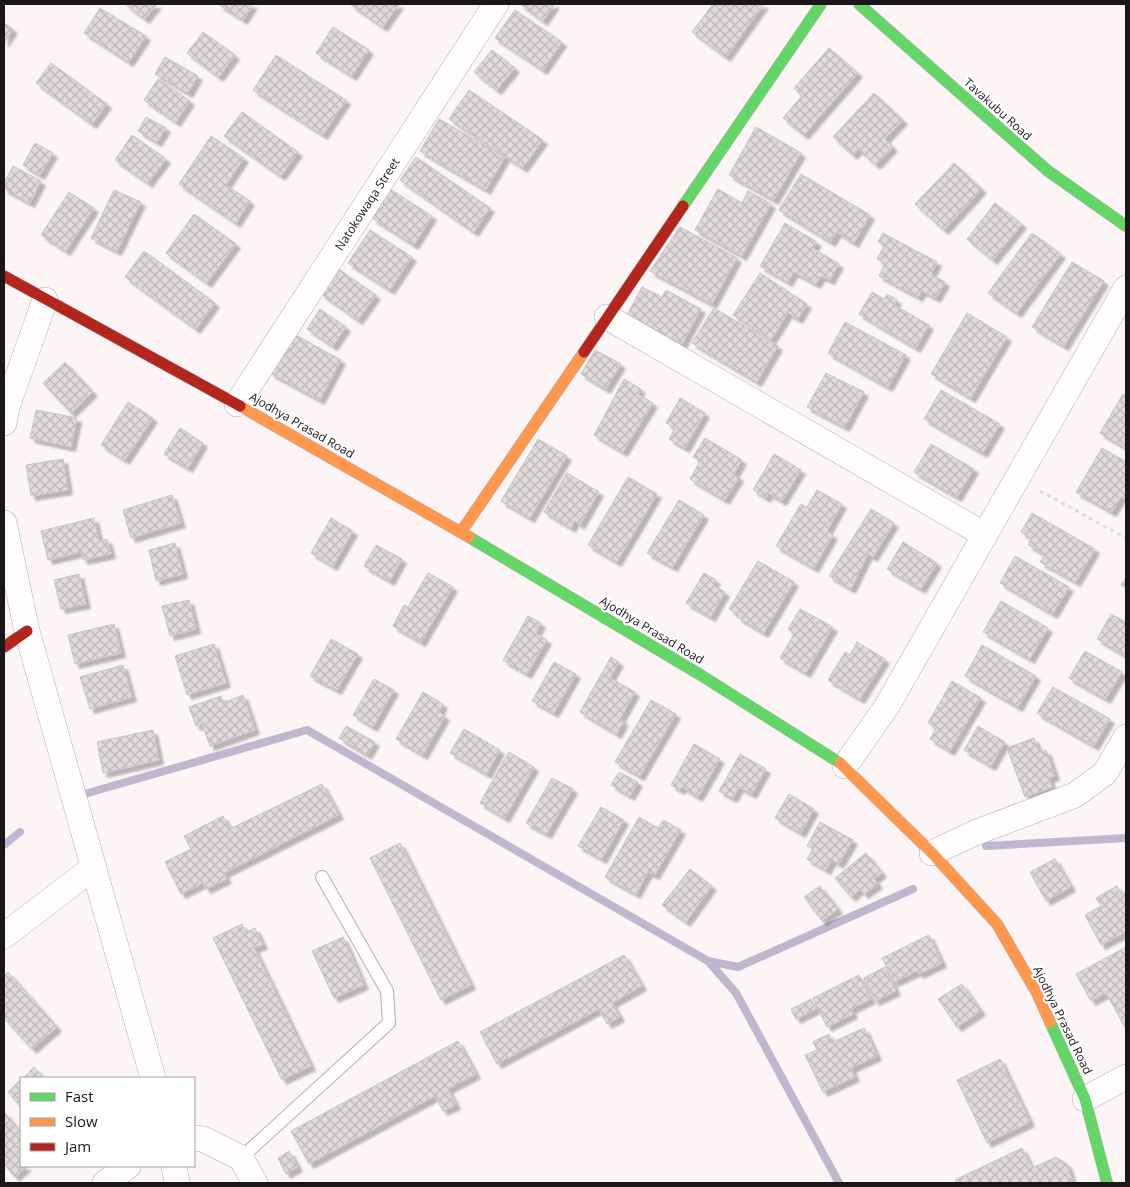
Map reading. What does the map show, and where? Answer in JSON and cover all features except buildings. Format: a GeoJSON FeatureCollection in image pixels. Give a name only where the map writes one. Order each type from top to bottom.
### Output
{"type":"FeatureCollection","features":[{"type":"Feature","properties":{"kind":"street","name":"Natokowaqa Street"},"geometry":{"type":"LineString","coordinates":[[238,404],[496,4]]}},
{"type":"Feature","properties":{"kind":"street"},"geometry":{"type":"LineString","coordinates":[[461,532],[821,4]]}},
{"type":"Feature","properties":{"kind":"street","name":"Tavakubu Road"},"geometry":{"type":"LineString","coordinates":[[859,4],[1048,171],[1126,226]]}},
{"type":"Feature","properties":{"kind":"street","name":"Ajodhya Prasad Road"},"geometry":{"type":"LineString","coordinates":[[4,276],[44,300],[238,404],[461,532],[699,674],[845,766],[932,854],[997,924],[1037,993],[1085,1099],[1107,1183]]}},
{"type":"Feature","properties":{"kind":"street"},"geometry":{"type":"LineString","coordinates":[[845,766],[887,706],[1126,288]]}},
{"type":"Feature","properties":{"kind":"street"},"geometry":{"type":"LineString","coordinates":[[4,423],[7,407],[44,300]]}},
{"type":"Feature","properties":{"kind":"street"},"geometry":{"type":"LineString","coordinates":[[607,317],[985,535]]}},
{"type":"Feature","properties":{"kind":"street"},"geometry":{"type":"LineString","coordinates":[[4,523],[27,631],[153,1077]]}},
{"type":"Feature","properties":{"kind":"street"},"geometry":{"type":"LineString","coordinates":[[4,647],[27,631]]}},
{"type":"Feature","properties":{"kind":"street"},"geometry":{"type":"LineString","coordinates":[[932,854],[977,832],[1075,795],[1105,773],[1126,736]]}},
{"type":"Feature","properties":{"kind":"street"},"geometry":{"type":"LineString","coordinates":[[4,936],[94,867]]}},
{"type":"Feature","properties":{"kind":"street"},"geometry":{"type":"LineString","coordinates":[[1085,1099],[1126,1077]]}},
{"type":"Feature","properties":{"kind":"street"},"geometry":{"type":"LineString","coordinates":[[195,1138],[202,1139],[241,1158],[255,1183]]}},
{"type":"Feature","properties":{"kind":"street"},"geometry":{"type":"LineString","coordinates":[[105,1183],[127,1167]]}},
{"type":"Feature","properties":{"kind":"street"},"geometry":{"type":"LineString","coordinates":[[174,1167],[177,1183]]}},
{"type":"Feature","properties":{"kind":"lane"},"geometry":{"type":"LineString","coordinates":[[241,1158],[389,1023],[387,991],[322,877]]}},
{"type":"Feature","properties":{"kind":"path"},"geometry":{"type":"LineString","coordinates":[[1017,478],[1126,538]]}},
{"type":"Feature","properties":{"kind":"waterway"},"geometry":{"type":"LineString","coordinates":[[88,793],[307,730],[708,961],[738,967],[913,889]]}},
{"type":"Feature","properties":{"kind":"waterway"},"geometry":{"type":"LineString","coordinates":[[4,845],[20,832]]}},
{"type":"Feature","properties":{"kind":"waterway"},"geometry":{"type":"LineString","coordinates":[[986,846],[1126,838]]}},
{"type":"Feature","properties":{"kind":"waterway"},"geometry":{"type":"LineString","coordinates":[[708,961],[736,993],[839,1183]]}},
{"type":"Feature","properties":{"kind":"traffic: fast"},"geometry":{"type":"LineString","coordinates":[[683,206],[821,4]]}},
{"type":"Feature","properties":{"kind":"traffic: fast"},"geometry":{"type":"LineString","coordinates":[[859,4],[1048,171],[1126,226]]}},
{"type":"Feature","properties":{"kind":"traffic: fast"},"geometry":{"type":"LineString","coordinates":[[469,537],[699,674],[840,763]]}},
{"type":"Feature","properties":{"kind":"traffic: fast"},"geometry":{"type":"LineString","coordinates":[[1050,1022],[1085,1099],[1107,1183]]}},
{"type":"Feature","properties":{"kind":"traffic: slow"},"geometry":{"type":"LineString","coordinates":[[461,532],[584,352]]}},
{"type":"Feature","properties":{"kind":"traffic: slow"},"geometry":{"type":"LineString","coordinates":[[240,406],[469,537]]}},
{"type":"Feature","properties":{"kind":"traffic: slow"},"geometry":{"type":"LineString","coordinates":[[840,763],[932,853],[997,924],[1037,993],[1050,1022]]}},
{"type":"Feature","properties":{"kind":"traffic: jam"},"geometry":{"type":"LineString","coordinates":[[584,352],[683,206]]}},
{"type":"Feature","properties":{"kind":"traffic: jam"},"geometry":{"type":"LineString","coordinates":[[4,276],[240,406]]}},
{"type":"Feature","properties":{"kind":"traffic: jam"},"geometry":{"type":"LineString","coordinates":[[4,647],[27,631]]}}]}
